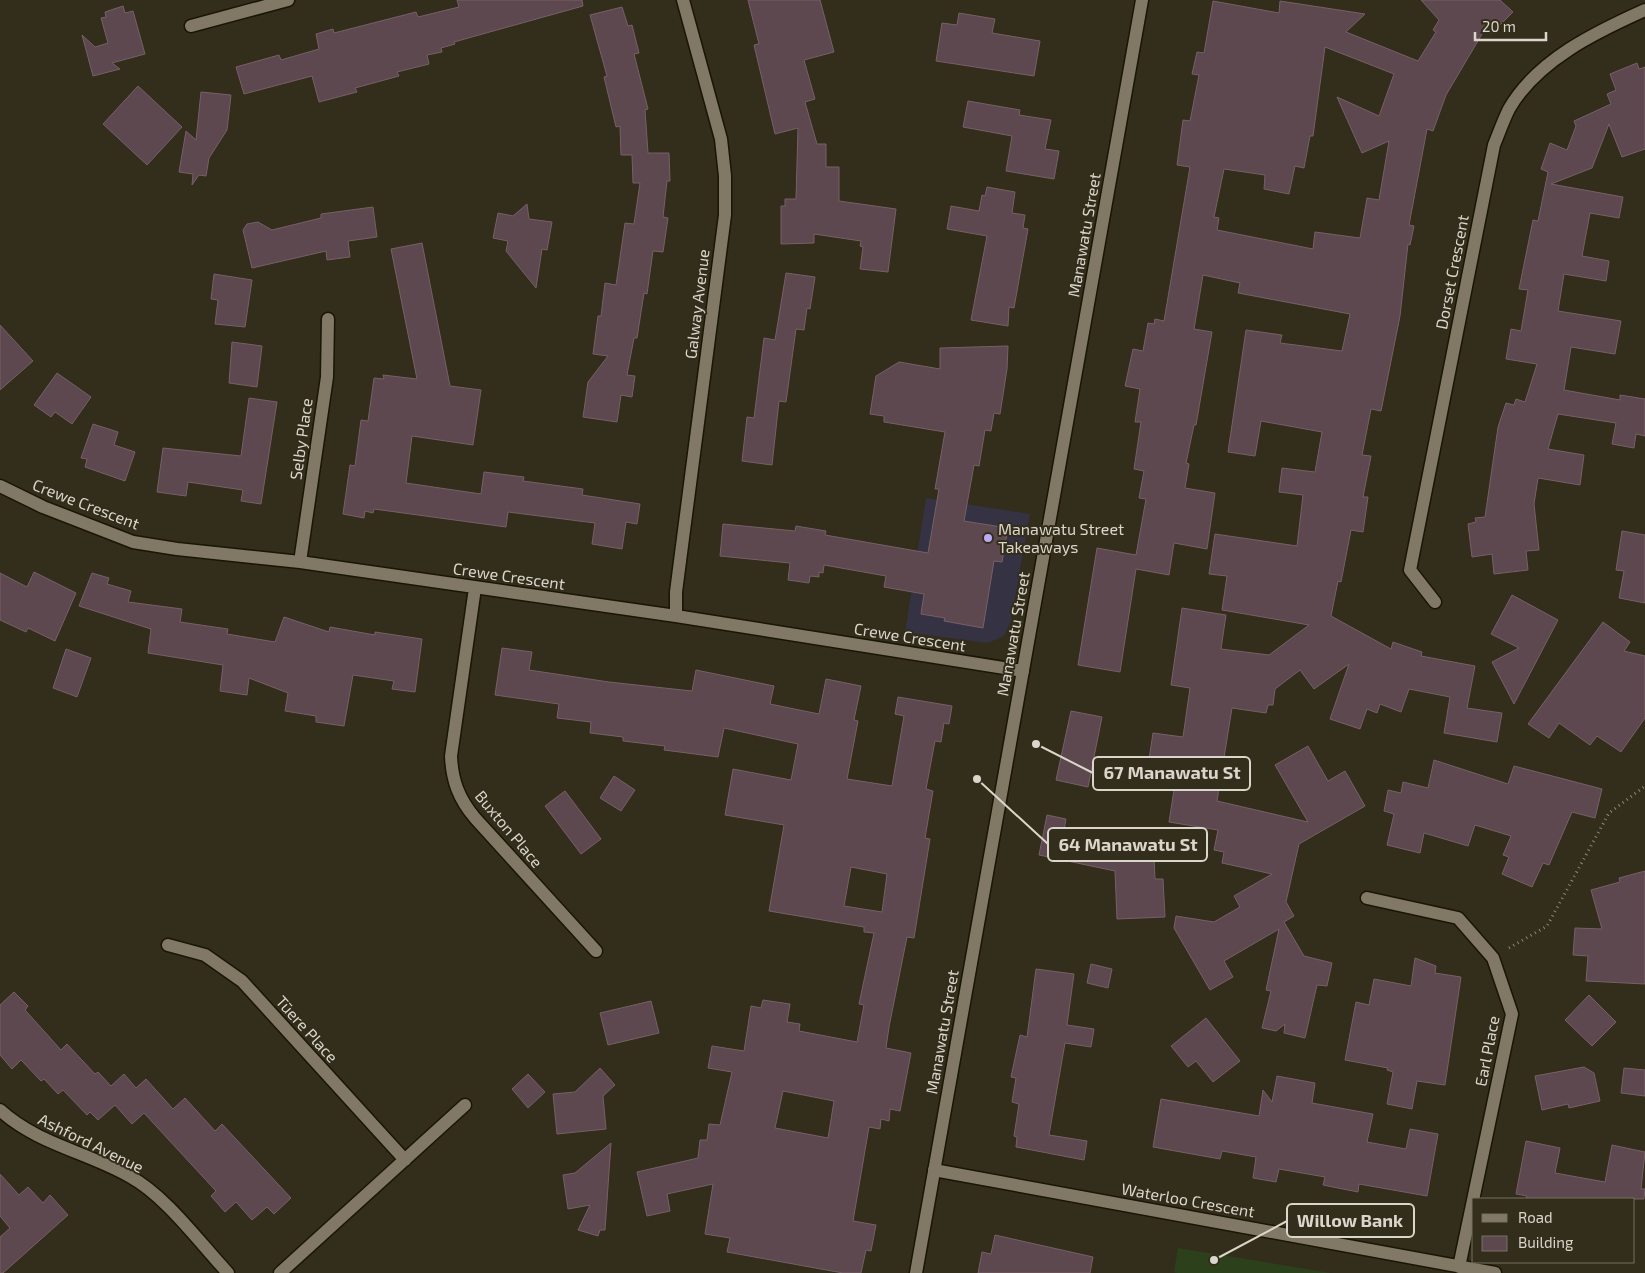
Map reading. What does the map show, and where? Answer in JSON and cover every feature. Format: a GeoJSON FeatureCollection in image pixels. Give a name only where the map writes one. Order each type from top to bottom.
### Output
{"type":"FeatureCollection","features":[{"type":"Feature","properties":{"kind":"street"},"geometry":{"type":"LineString","coordinates":[[191,26],[288,0]]}},
{"type":"Feature","properties":{"kind":"street","name":"Galway Avenue"},"geometry":{"type":"LineString","coordinates":[[676,616],[676,592],[725,215],[725,176],[721,140],[683,0]]}},
{"type":"Feature","properties":{"kind":"street","name":"Manawatu Street"},"geometry":{"type":"LineString","coordinates":[[916,1273],[1142,0]]}},
{"type":"Feature","properties":{"kind":"street","name":"Dorset Crescent"},"geometry":{"type":"LineString","coordinates":[[1435,602],[1410,570],[1494,145],[1510,109],[1536,76],[1571,49],[1603,29],[1645,10]]}},
{"type":"Feature","properties":{"kind":"street","name":"Selby Place"},"geometry":{"type":"LineString","coordinates":[[300,562],[327,377],[328,319]]}},
{"type":"Feature","properties":{"kind":"street","name":"Crewe Crescent"},"geometry":{"type":"LineString","coordinates":[[0,486],[43,507],[133,542],[177,550],[300,562],[676,616],[1023,671]]}},
{"type":"Feature","properties":{"kind":"street","name":"Buxton Place"},"geometry":{"type":"LineString","coordinates":[[475,588],[451,756],[454,784],[463,803],[475,818],[596,951]]}},
{"type":"Feature","properties":{"kind":"street","name":"Earl Place"},"geometry":{"type":"LineString","coordinates":[[1367,898],[1458,918],[1493,958],[1512,1014],[1473,1198]]}},
{"type":"Feature","properties":{"kind":"street","name":"Tūere Place"},"geometry":{"type":"LineString","coordinates":[[168,945],[205,955],[242,981],[405,1160]]}},
{"type":"Feature","properties":{"kind":"street"},"geometry":{"type":"LineString","coordinates":[[280,1273],[465,1105]]}},
{"type":"Feature","properties":{"kind":"street","name":"Ashford Avenue"},"geometry":{"type":"LineString","coordinates":[[0,1110],[27,1131],[130,1176],[168,1208],[228,1273]]}},
{"type":"Feature","properties":{"kind":"street","name":"Waterloo Crescent"},"geometry":{"type":"LineString","coordinates":[[934,1170],[1495,1273]]}},
{"type":"Feature","properties":{"kind":"street","name":"Earl Place"},"geometry":{"type":"LineString","coordinates":[[1459,1267],[1472,1205]]}},
{"type":"Feature","properties":{"kind":"path"},"geometry":{"type":"LineString","coordinates":[[1493,958],[1546,926],[1609,813],[1645,786]]}},
{"type":"Feature","properties":{"kind":"shaded area"},"geometry":{"type":"Polygon","coordinates":[[[926,498],[1030,514],[1011,621],[1004,636],[988,643],[905,632],[926,498]]]}},
{"type":"Feature","properties":{"kind":"green space"},"geometry":{"type":"Polygon","coordinates":[[[1178,1248],[1331,1273],[1177,1273],[1174,1272],[1178,1248]]]}},
{"type":"Feature","properties":{"kind":"building"},"geometry":{"type":"Polygon","coordinates":[[[457,0],[582,0],[583,6],[454,42],[455,44],[441,48],[442,52],[427,55],[429,64],[397,72],[399,76],[355,88],[357,92],[319,102],[312,76],[244,94],[236,67],[279,55],[281,60],[319,49],[316,34],[333,29],[334,33],[416,12],[418,17],[459,7],[457,0]]]}},
{"type":"Feature","properties":{"kind":"building"},"geometry":{"type":"Polygon","coordinates":[[[748,0],[820,0],[834,52],[804,60],[815,99],[805,102],[817,144],[826,144],[826,167],[839,167],[839,201],[896,209],[888,272],[860,269],[863,247],[860,246],[861,241],[814,234],[814,243],[781,244],[781,206],[785,206],[785,199],[796,199],[798,128],[775,134],[754,45],[759,44],[748,0]]]}},
{"type":"Feature","properties":{"kind":"building"},"geometry":{"type":"Polygon","coordinates":[[[1421,0],[1500,0],[1513,12],[1491,34],[1485,29],[1446,95],[1433,131],[1427,129],[1409,225],[1414,226],[1410,245],[1408,244],[1400,316],[1381,411],[1371,409],[1362,455],[1371,456],[1363,497],[1368,497],[1363,532],[1351,530],[1341,582],[1338,581],[1331,616],[1391,649],[1393,642],[1422,652],[1421,656],[1475,666],[1467,708],[1502,713],[1497,742],[1444,733],[1450,697],[1409,689],[1401,712],[1380,704],[1377,713],[1367,709],[1360,729],[1330,719],[1349,664],[1314,689],[1300,670],[1275,689],[1273,705],[1268,705],[1266,713],[1232,708],[1217,801],[1308,822],[1275,765],[1308,746],[1328,781],[1345,771],[1365,806],[1299,844],[1286,902],[1294,916],[1284,922],[1304,956],[1332,963],[1327,986],[1317,985],[1305,1038],[1284,1033],[1285,1024],[1276,1031],[1262,1028],[1271,991],[1266,990],[1279,929],[1224,961],[1233,977],[1210,990],[1174,928],[1176,916],[1214,922],[1240,907],[1234,896],[1272,874],[1222,863],[1224,852],[1214,850],[1218,830],[1169,822],[1174,790],[1145,786],[1153,733],[1183,737],[1190,688],[1171,685],[1182,608],[1226,615],[1221,649],[1269,655],[1309,625],[1222,610],[1227,576],[1209,574],[1215,534],[1297,546],[1303,495],[1279,492],[1282,468],[1315,472],[1322,432],[1261,421],[1255,456],[1228,452],[1246,330],[1282,335],[1280,343],[1342,351],[1350,314],[1238,293],[1240,283],[1203,275],[1194,329],[1212,332],[1196,425],[1194,425],[1186,463],[1189,464],[1185,488],[1215,493],[1207,549],[1174,543],[1169,575],[1136,569],[1120,672],[1078,665],[1097,548],[1136,555],[1146,499],[1139,498],[1144,471],[1134,469],[1141,422],[1135,422],[1140,389],[1125,386],[1133,349],[1143,351],[1148,323],[1154,324],[1155,319],[1164,321],[1190,167],[1177,165],[1183,120],[1190,121],[1199,75],[1192,74],[1197,52],[1204,53],[1213,1],[1279,13],[1280,1],[1365,14],[1346,32],[1418,61],[1436,32],[1433,30],[1439,20],[1421,0]],[[1325,47],[1313,136],[1310,136],[1304,168],[1295,166],[1289,194],[1264,189],[1265,175],[1224,169],[1214,217],[1219,218],[1217,230],[1313,249],[1315,232],[1360,238],[1367,198],[1379,200],[1389,141],[1362,153],[1337,97],[1379,116],[1394,74],[1325,47]]]}},
{"type":"Feature","properties":{"kind":"building"},"geometry":{"type":"Polygon","coordinates":[[[123,6],[125,13],[133,11],[145,54],[112,63],[120,69],[93,76],[82,35],[95,47],[108,43],[101,18],[106,17],[105,12],[123,6]]]}},
{"type":"Feature","properties":{"kind":"building"},"geometry":{"type":"Polygon","coordinates":[[[622,7],[628,26],[632,25],[639,53],[634,54],[648,109],[645,110],[648,153],[669,153],[670,181],[667,181],[663,217],[668,218],[663,252],[653,251],[647,294],[644,293],[637,338],[634,338],[627,375],[635,376],[632,397],[621,395],[617,422],[583,417],[588,382],[608,356],[593,354],[598,316],[601,316],[605,283],[616,285],[625,223],[634,224],[640,183],[633,183],[632,155],[621,155],[620,126],[616,127],[604,77],[607,76],[590,15],[622,7]]]}},
{"type":"Feature","properties":{"kind":"building"},"geometry":{"type":"Polygon","coordinates":[[[959,13],[995,19],[992,33],[1040,41],[1034,76],[936,61],[942,23],[957,25],[959,13]]]}},
{"type":"Feature","properties":{"kind":"building"},"geometry":{"type":"Polygon","coordinates":[[[1637,63],[1639,69],[1645,67],[1645,149],[1622,157],[1609,124],[1592,168],[1551,184],[1623,197],[1619,218],[1590,213],[1582,256],[1609,261],[1606,281],[1564,274],[1558,311],[1621,321],[1615,354],[1571,347],[1564,390],[1620,400],[1620,395],[1645,399],[1645,436],[1636,434],[1634,448],[1612,444],[1616,423],[1558,414],[1548,449],[1584,455],[1580,485],[1538,478],[1534,504],[1539,550],[1526,551],[1528,570],[1494,574],[1492,554],[1472,557],[1468,524],[1476,522],[1475,518],[1485,517],[1498,427],[1506,403],[1514,405],[1516,399],[1525,402],[1537,364],[1506,359],[1511,329],[1521,331],[1528,290],[1519,289],[1533,220],[1538,221],[1548,172],[1541,169],[1550,143],[1567,150],[1576,126],[1574,121],[1611,104],[1607,94],[1616,90],[1610,74],[1637,63]]]}},
{"type":"Feature","properties":{"kind":"building"},"geometry":{"type":"Polygon","coordinates":[[[138,86],[182,127],[147,165],[103,124],[138,86]]]}},
{"type":"Feature","properties":{"kind":"building"},"geometry":{"type":"Polygon","coordinates":[[[201,92],[231,95],[227,130],[209,158],[206,176],[199,175],[192,185],[193,174],[179,172],[186,131],[196,140],[201,92]]]}},
{"type":"Feature","properties":{"kind":"building"},"geometry":{"type":"Polygon","coordinates":[[[968,101],[1020,110],[1019,115],[1051,120],[1045,149],[1059,151],[1054,179],[1006,171],[1012,136],[963,127],[968,101]]]}},
{"type":"Feature","properties":{"kind":"building"},"geometry":{"type":"Polygon","coordinates":[[[987,187],[1015,192],[1012,213],[1025,215],[1023,228],[1028,229],[1014,308],[1009,307],[1008,326],[971,320],[987,236],[947,229],[951,206],[979,211],[982,195],[985,196],[987,187]]]}},
{"type":"Feature","properties":{"kind":"building"},"geometry":{"type":"Polygon","coordinates":[[[527,204],[529,219],[552,222],[547,250],[542,249],[536,288],[506,251],[508,241],[493,238],[498,213],[513,216],[527,204]]]}},
{"type":"Feature","properties":{"kind":"building"},"geometry":{"type":"Polygon","coordinates":[[[373,207],[377,237],[348,241],[350,257],[327,260],[326,251],[252,268],[243,230],[247,224],[258,222],[272,230],[321,218],[321,214],[373,207]]]}},
{"type":"Feature","properties":{"kind":"building"},"geometry":{"type":"Polygon","coordinates":[[[422,243],[450,386],[481,390],[473,445],[412,436],[406,483],[481,494],[484,472],[524,477],[523,481],[583,489],[582,495],[640,504],[637,524],[626,522],[622,549],[592,544],[595,523],[508,512],[506,527],[374,509],[373,513],[365,511],[364,518],[343,514],[350,465],[355,466],[361,420],[368,421],[374,378],[384,379],[383,375],[417,379],[391,249],[422,243]]]}},
{"type":"Feature","properties":{"kind":"building"},"geometry":{"type":"Polygon","coordinates":[[[786,273],[815,277],[810,309],[807,308],[804,330],[796,329],[786,402],[779,401],[772,465],[742,461],[747,417],[754,418],[764,338],[775,340],[786,273]]]}},
{"type":"Feature","properties":{"kind":"building"},"geometry":{"type":"Polygon","coordinates":[[[214,274],[252,280],[245,327],[215,324],[218,300],[211,299],[214,274]]]}},
{"type":"Feature","properties":{"kind":"building"},"geometry":{"type":"Polygon","coordinates":[[[0,325],[33,361],[0,390],[0,325]]]}},
{"type":"Feature","properties":{"kind":"building"},"geometry":{"type":"Polygon","coordinates":[[[232,342],[262,346],[257,387],[229,383],[232,342]]]}},
{"type":"Feature","properties":{"kind":"building"},"geometry":{"type":"Polygon","coordinates":[[[1008,346],[1007,369],[1000,414],[994,413],[991,431],[985,430],[979,466],[974,465],[964,521],[1008,528],[1002,562],[994,561],[983,628],[944,621],[945,618],[921,614],[924,594],[884,587],[886,576],[824,565],[823,573],[819,572],[819,577],[810,576],[809,583],[788,580],[790,563],[720,556],[723,524],[795,531],[796,526],[826,531],[825,535],[928,553],[939,489],[935,489],[945,432],[884,422],[884,416],[870,414],[876,376],[899,362],[940,369],[940,348],[1008,346]]]}},
{"type":"Feature","properties":{"kind":"building"},"geometry":{"type":"Polygon","coordinates":[[[57,373],[91,397],[72,424],[55,412],[51,417],[34,405],[57,373]]]}},
{"type":"Feature","properties":{"kind":"building"},"geometry":{"type":"Polygon","coordinates":[[[249,398],[277,402],[261,504],[241,501],[243,490],[188,482],[186,496],[157,492],[163,448],[241,456],[249,398]]]}},
{"type":"Feature","properties":{"kind":"building"},"geometry":{"type":"Polygon","coordinates":[[[93,424],[118,432],[114,445],[135,452],[125,481],[85,467],[87,459],[81,458],[93,424]]]}},
{"type":"Feature","properties":{"kind":"building"},"geometry":{"type":"Polygon","coordinates":[[[1622,531],[1645,535],[1645,603],[1619,598],[1624,571],[1616,570],[1622,531]]]}},
{"type":"Feature","properties":{"kind":"building"},"geometry":{"type":"Polygon","coordinates":[[[34,572],[76,593],[55,641],[28,628],[26,632],[0,620],[0,573],[27,587],[34,572]]]}},
{"type":"Feature","properties":{"kind":"building"},"geometry":{"type":"Polygon","coordinates":[[[92,573],[109,578],[107,584],[131,591],[128,602],[182,609],[180,622],[228,629],[227,634],[275,642],[284,617],[329,632],[330,627],[375,635],[375,632],[422,639],[415,692],[392,689],[394,681],[353,675],[344,726],[316,722],[316,716],[285,711],[288,693],[249,678],[247,695],[220,691],[223,665],[148,653],[151,629],[79,606],[92,573]]]}},
{"type":"Feature","properties":{"kind":"building"},"geometry":{"type":"Polygon","coordinates":[[[1512,595],[1558,620],[1514,704],[1492,662],[1519,648],[1491,634],[1512,595]]]}},
{"type":"Feature","properties":{"kind":"building"},"geometry":{"type":"Polygon","coordinates":[[[1603,622],[1630,642],[1624,651],[1645,656],[1645,718],[1621,752],[1597,736],[1590,745],[1559,723],[1549,738],[1528,724],[1603,622]]]}},
{"type":"Feature","properties":{"kind":"building"},"geometry":{"type":"Polygon","coordinates":[[[502,648],[532,652],[529,670],[609,682],[692,691],[696,670],[774,686],[770,704],[819,714],[826,679],[861,686],[854,720],[858,721],[847,779],[892,786],[904,716],[895,714],[898,697],[952,706],[949,724],[944,723],[941,742],[935,741],[926,789],[933,791],[925,838],[930,839],[914,938],[907,937],[886,1048],[911,1053],[900,1111],[890,1109],[889,1121],[881,1119],[880,1129],[869,1127],[853,1221],[876,1225],[871,1251],[866,1250],[861,1273],[843,1273],[727,1252],[730,1238],[705,1234],[713,1184],[667,1194],[670,1211],[647,1216],[637,1172],[698,1158],[700,1140],[707,1140],[709,1124],[720,1125],[732,1072],[708,1068],[712,1046],[744,1051],[751,1006],[761,1008],[763,1000],[790,1004],[787,1022],[800,1024],[799,1031],[857,1042],[864,1005],[859,1004],[874,933],[864,932],[864,927],[769,911],[784,825],[725,815],[733,769],[791,780],[798,744],[724,728],[718,757],[664,750],[665,746],[623,741],[623,737],[590,733],[591,722],[557,718],[559,704],[495,695],[502,648]],[[851,867],[844,906],[882,912],[887,874],[851,867]],[[783,1091],[775,1128],[828,1138],[834,1101],[783,1091]]]}},
{"type":"Feature","properties":{"kind":"building"},"geometry":{"type":"Polygon","coordinates":[[[66,649],[91,658],[77,697],[53,688],[66,649]]]}},
{"type":"Feature","properties":{"kind":"building"},"geometry":{"type":"Polygon","coordinates":[[[1071,711],[1102,717],[1088,787],[1056,780],[1071,711]]]}},
{"type":"Feature","properties":{"kind":"building"},"geometry":{"type":"Polygon","coordinates":[[[1434,760],[1508,784],[1514,766],[1602,789],[1595,818],[1572,812],[1549,865],[1543,863],[1532,887],[1502,874],[1509,857],[1503,855],[1511,836],[1475,825],[1468,846],[1424,833],[1420,853],[1387,845],[1394,814],[1384,811],[1388,790],[1401,793],[1403,782],[1428,788],[1434,760]]]}},
{"type":"Feature","properties":{"kind":"building"},"geometry":{"type":"Polygon","coordinates":[[[614,776],[635,790],[621,811],[600,798],[614,776]]]}},
{"type":"Feature","properties":{"kind":"building"},"geometry":{"type":"Polygon","coordinates":[[[565,791],[601,839],[581,854],[545,806],[565,791]]]}},
{"type":"Feature","properties":{"kind":"building"},"geometry":{"type":"Polygon","coordinates":[[[1047,815],[1066,819],[1064,830],[1095,836],[1153,833],[1155,879],[1163,879],[1165,917],[1117,919],[1115,871],[1039,855],[1047,815]]]}},
{"type":"Feature","properties":{"kind":"building"},"geometry":{"type":"Polygon","coordinates":[[[1645,871],[1645,984],[1586,981],[1588,956],[1573,955],[1575,928],[1602,929],[1591,890],[1620,882],[1619,878],[1645,871]]]}},
{"type":"Feature","properties":{"kind":"building"},"geometry":{"type":"Polygon","coordinates":[[[1415,958],[1436,966],[1435,973],[1461,977],[1445,1085],[1417,1081],[1412,1109],[1387,1104],[1393,1072],[1387,1070],[1388,1068],[1345,1060],[1356,1002],[1369,1005],[1374,979],[1411,986],[1415,958]]]}},
{"type":"Feature","properties":{"kind":"building"},"geometry":{"type":"Polygon","coordinates":[[[1091,964],[1112,969],[1108,988],[1087,983],[1091,964]]]}},
{"type":"Feature","properties":{"kind":"building"},"geometry":{"type":"Polygon","coordinates":[[[1036,969],[1074,974],[1067,1025],[1094,1029],[1091,1047],[1065,1043],[1049,1135],[1087,1141],[1084,1160],[1016,1147],[1017,1137],[1014,1136],[1019,1104],[1012,1102],[1016,1078],[1011,1077],[1020,1035],[1027,1037],[1036,969]]]}},
{"type":"Feature","properties":{"kind":"building"},"geometry":{"type":"Polygon","coordinates":[[[14,992],[28,1006],[25,1010],[61,1050],[67,1044],[95,1074],[98,1072],[111,1086],[124,1074],[136,1088],[146,1079],[173,1109],[185,1098],[215,1131],[222,1124],[291,1198],[274,1214],[267,1207],[252,1220],[236,1202],[225,1212],[211,1196],[216,1191],[144,1113],[132,1124],[115,1105],[98,1120],[90,1112],[87,1115],[63,1090],[58,1094],[44,1079],[41,1081],[21,1060],[12,1069],[0,1055],[0,1005],[14,992]]]}},
{"type":"Feature","properties":{"kind":"building"},"geometry":{"type":"Polygon","coordinates":[[[1589,995],[1616,1022],[1592,1046],[1565,1020],[1589,995]]]}},
{"type":"Feature","properties":{"kind":"building"},"geometry":{"type":"Polygon","coordinates":[[[651,1001],[659,1033],[608,1045],[600,1013],[651,1001]]]}},
{"type":"Feature","properties":{"kind":"building"},"geometry":{"type":"Polygon","coordinates":[[[1206,1018],[1240,1061],[1213,1082],[1196,1061],[1188,1067],[1171,1046],[1206,1018]]]}},
{"type":"Feature","properties":{"kind":"building"},"geometry":{"type":"Polygon","coordinates":[[[1584,1067],[1594,1073],[1600,1101],[1569,1108],[1568,1104],[1542,1110],[1535,1076],[1584,1067]]]}},
{"type":"Feature","properties":{"kind":"building"},"geometry":{"type":"Polygon","coordinates":[[[600,1068],[615,1085],[603,1096],[606,1129],[557,1134],[553,1094],[575,1092],[600,1068]]]}},
{"type":"Feature","properties":{"kind":"building"},"geometry":{"type":"Polygon","coordinates":[[[1624,1068],[1645,1070],[1645,1096],[1621,1093],[1624,1068]]]}},
{"type":"Feature","properties":{"kind":"building"},"geometry":{"type":"Polygon","coordinates":[[[528,1074],[545,1092],[528,1108],[512,1089],[528,1074]]]}},
{"type":"Feature","properties":{"kind":"building"},"geometry":{"type":"Polygon","coordinates":[[[1277,1076],[1315,1083],[1312,1103],[1373,1114],[1367,1142],[1406,1149],[1410,1129],[1438,1134],[1427,1196],[1359,1184],[1358,1192],[1323,1185],[1325,1177],[1279,1169],[1276,1182],[1253,1178],[1256,1157],[1222,1151],[1220,1159],[1153,1147],[1161,1099],[1259,1116],[1263,1090],[1272,1102],[1277,1076]]]}},
{"type":"Feature","properties":{"kind":"building"},"geometry":{"type":"Polygon","coordinates":[[[1526,1141],[1560,1148],[1555,1173],[1605,1182],[1612,1145],[1645,1152],[1641,1189],[1645,1189],[1644,1199],[1526,1198],[1527,1196],[1516,1194],[1526,1141]]]}},
{"type":"Feature","properties":{"kind":"building"},"geometry":{"type":"Polygon","coordinates":[[[611,1143],[605,1230],[600,1230],[598,1236],[578,1230],[590,1205],[568,1209],[563,1175],[575,1173],[611,1143]]]}},
{"type":"Feature","properties":{"kind":"building"},"geometry":{"type":"Polygon","coordinates":[[[0,1174],[19,1195],[28,1187],[43,1203],[50,1195],[68,1215],[3,1273],[0,1273],[0,1237],[10,1228],[0,1216],[0,1174]]]}},
{"type":"Feature","properties":{"kind":"building"},"geometry":{"type":"Polygon","coordinates":[[[995,1235],[1093,1257],[1090,1273],[978,1273],[982,1252],[991,1254],[995,1235]]]}},
{"type":"Feature","properties":{"kind":"place","name":"Manawatu Street Takeaways"},"geometry":{"type":"Point","coordinates":[988,538]}},
{"type":"Feature","properties":{"kind":"place","name":"67 Manawatu St"},"geometry":{"type":"Point","coordinates":[1036,744]}},
{"type":"Feature","properties":{"kind":"place","name":"64 Manawatu St"},"geometry":{"type":"Point","coordinates":[977,779]}},
{"type":"Feature","properties":{"kind":"place","name":"Willow Bank"},"geometry":{"type":"Point","coordinates":[1214,1260]}}]}
